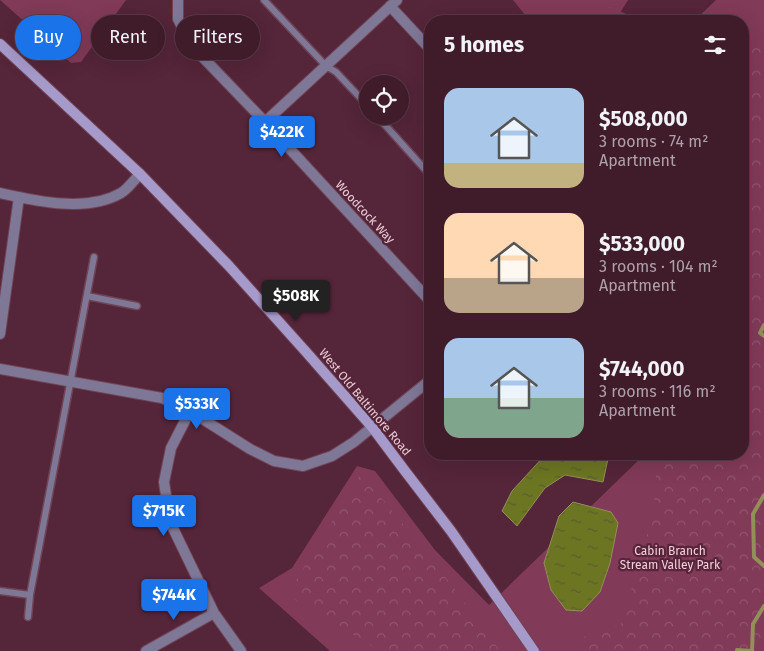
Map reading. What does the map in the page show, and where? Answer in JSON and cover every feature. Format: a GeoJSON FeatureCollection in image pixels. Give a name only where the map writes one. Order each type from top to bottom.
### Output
{"type":"FeatureCollection","features":[{"type":"Feature","properties":{"kind":"street","name":"Woodcock Way"},"geometry":{"type":"LineString","coordinates":[[178,0],[178,19],[191,45],[266,122],[424,292]]}},
{"type":"Feature","properties":{"kind":"street"},"geometry":{"type":"LineString","coordinates":[[266,122],[394,3],[424,41]]}},
{"type":"Feature","properties":{"kind":"street","name":"West Old Baltimore Road"},"geometry":{"type":"LineString","coordinates":[[0,44],[140,174],[229,266],[372,427],[451,531],[534,651]]}},
{"type":"Feature","properties":{"kind":"street"},"geometry":{"type":"LineString","coordinates":[[0,193],[74,204],[103,202],[122,192],[140,174]]}},
{"type":"Feature","properties":{"kind":"street"},"geometry":{"type":"LineString","coordinates":[[0,334],[19,197]]}},
{"type":"Feature","properties":{"kind":"street"},"geometry":{"type":"LineString","coordinates":[[0,369],[162,398],[190,411],[250,449],[274,461],[304,466],[332,456],[372,427],[424,385]]}},
{"type":"Feature","properties":{"kind":"street"},"geometry":{"type":"LineString","coordinates":[[190,411],[170,448],[164,482],[170,522],[214,613],[241,651]]}},
{"type":"Feature","properties":{"kind":"street"},"geometry":{"type":"LineString","coordinates":[[146,651],[214,613]]}},
{"type":"Feature","properties":{"kind":"lane"},"geometry":{"type":"LineString","coordinates":[[264,0],[326,66],[336,72],[359,96]]}},
{"type":"Feature","properties":{"kind":"lane"},"geometry":{"type":"LineString","coordinates":[[384,125],[424,168]]}},
{"type":"Feature","properties":{"kind":"lane"},"geometry":{"type":"LineString","coordinates":[[28,617],[30,595],[94,257]]}},
{"type":"Feature","properties":{"kind":"lane"},"geometry":{"type":"LineString","coordinates":[[87,296],[137,306]]}},
{"type":"Feature","properties":{"kind":"lane"},"geometry":{"type":"LineString","coordinates":[[0,591],[30,595]]}},
{"type":"Feature","properties":{"kind":"green space"},"geometry":{"type":"Polygon","coordinates":[[[0,0],[126,0],[115,15],[91,15],[91,48],[81,62],[71,63],[68,60],[81,60],[81,15],[17,15],[0,0]]]}},
{"type":"Feature","properties":{"kind":"green space"},"geometry":{"type":"Polygon","coordinates":[[[513,0],[628,0],[619,15],[525,15],[513,0]]]}},
{"type":"Feature","properties":{"kind":"green space","name":"Cabin Branch Stream Valley Park"},"geometry":{"type":"Polygon","coordinates":[[[716,0],[764,0],[764,651],[330,651],[259,588],[292,568],[357,466],[375,471],[435,550],[489,605],[639,460],[749,460],[749,15],[700,15],[716,0]]]}},
{"type":"Feature","properties":{"kind":"green space"},"geometry":{"type":"Polygon","coordinates":[[[609,7],[629,15],[608,15],[609,7]]]}},
{"type":"Feature","properties":{"kind":"green space"},"geometry":{"type":"Polygon","coordinates":[[[764,36],[764,651],[584,651],[578,639],[621,624],[645,544],[657,485],[654,460],[749,460],[749,50],[764,36]]]}},
{"type":"Feature","properties":{"kind":"green space"},"geometry":{"type":"Polygon","coordinates":[[[361,473],[415,538],[500,651],[380,651],[287,595],[361,473]]]}},
{"type":"Feature","properties":{"kind":"water"},"geometry":{"type":"Polygon","coordinates":[[[540,460],[608,460],[603,482],[565,475],[545,488],[517,526],[502,511],[512,491],[540,460]]]}},
{"type":"Feature","properties":{"kind":"water"},"geometry":{"type":"Polygon","coordinates":[[[573,502],[611,512],[618,523],[610,563],[600,592],[582,611],[566,610],[551,590],[544,563],[559,516],[573,502]]]}},
{"type":"Feature","properties":{"kind":"waterway"},"geometry":{"type":"LineString","coordinates":[[764,325],[760,333],[764,336]]}},
{"type":"Feature","properties":{"kind":"waterway"},"geometry":{"type":"LineString","coordinates":[[764,495],[753,514],[754,557],[764,566]]}},
{"type":"Feature","properties":{"kind":"waterway"},"geometry":{"type":"LineString","coordinates":[[752,651],[753,624],[764,606]]}},
{"type":"Feature","properties":{"kind":"waterway"},"geometry":{"type":"LineString","coordinates":[[737,650],[751,651]]}}]}
